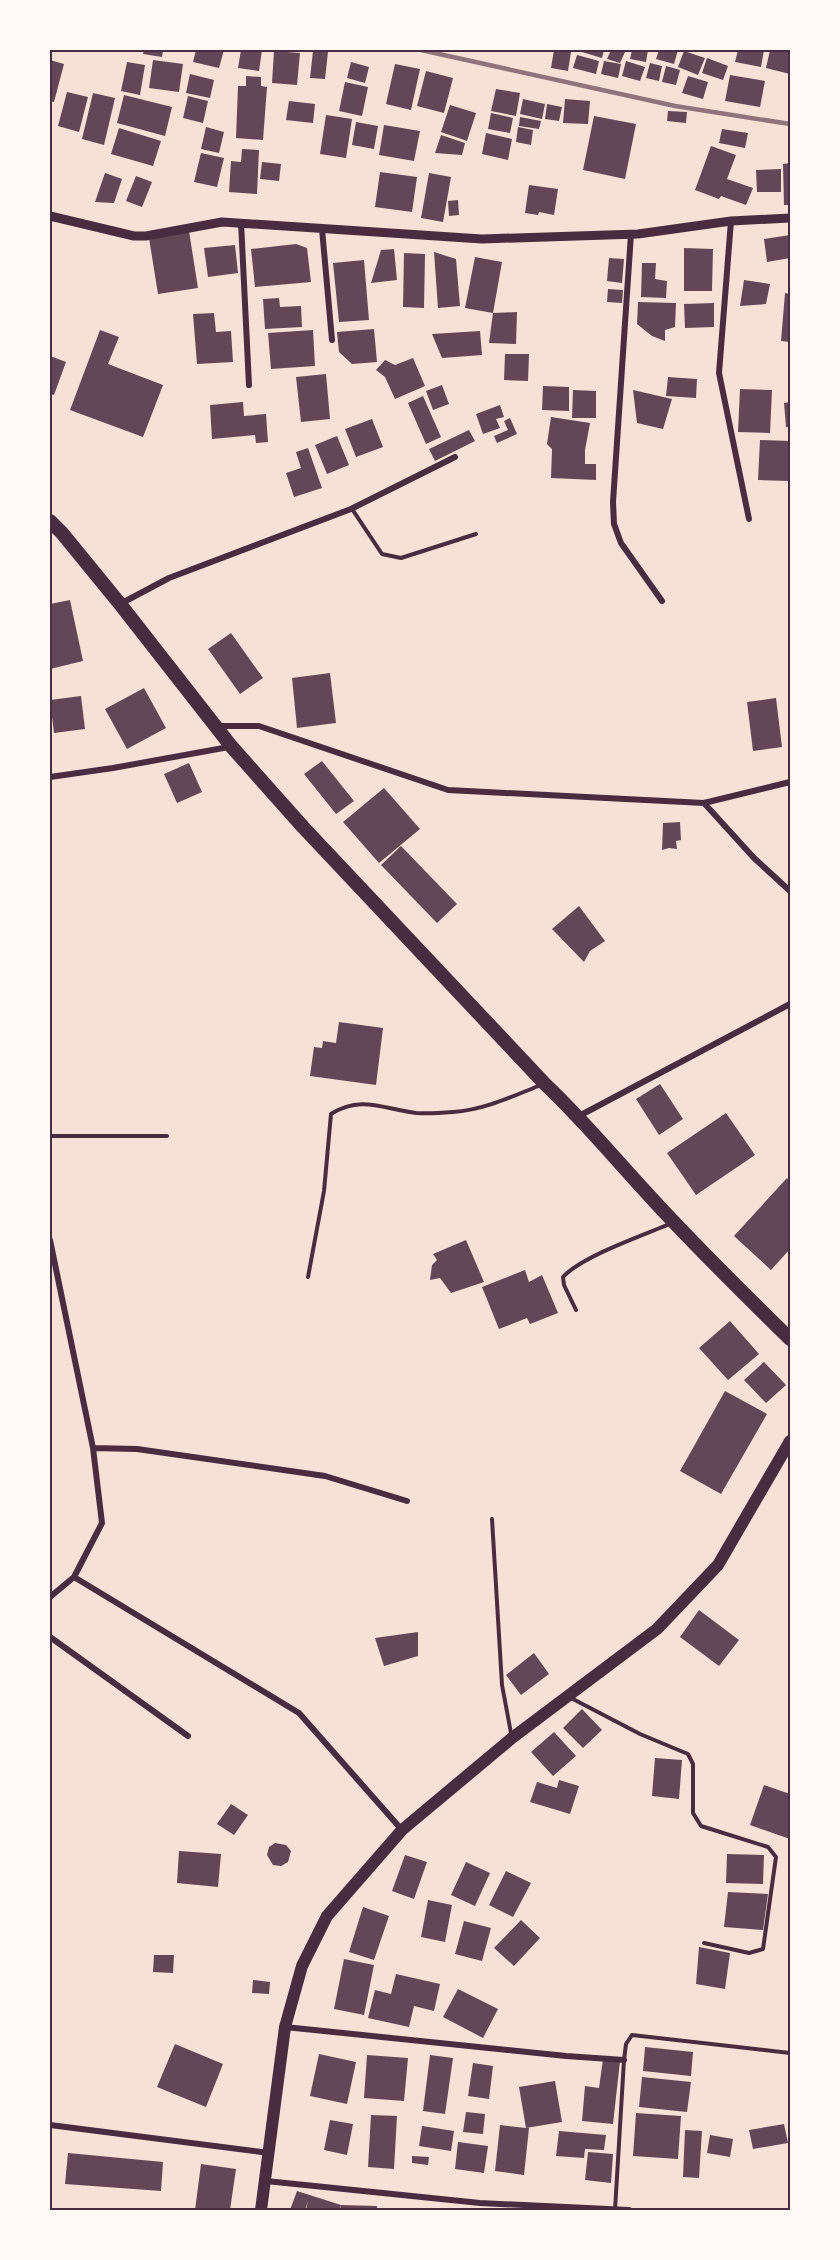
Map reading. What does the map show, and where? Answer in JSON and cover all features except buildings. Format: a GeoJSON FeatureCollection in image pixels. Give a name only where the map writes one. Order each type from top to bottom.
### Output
{"type":"FeatureCollection","features":[{"type":"Feature","properties":{"kind":"highway"},"geometry":{"type":"LineString","coordinates":[[50,521],[120,604],[213,726],[303,827],[545,1084],[579,1116],[647,1193],[790,1339]]}},
{"type":"Feature","properties":{"kind":"main road"},"geometry":{"type":"LineString","coordinates":[[261,2211],[285,2027],[302,1966],[327,1916],[402,1830],[512,1738],[657,1629],[718,1565],[790,1441]]}},
{"type":"Feature","properties":{"kind":"street"},"geometry":{"type":"LineString","coordinates":[[50,216],[134,236],[146,236],[222,222],[241,222],[482,239],[631,234],[731,221],[790,218]]}},
{"type":"Feature","properties":{"kind":"street"},"geometry":{"type":"LineString","coordinates":[[731,221],[719,373],[748,519]]}},
{"type":"Feature","properties":{"kind":"street"},"geometry":{"type":"LineString","coordinates":[[241,222],[249,385]]}},
{"type":"Feature","properties":{"kind":"street"},"geometry":{"type":"LineString","coordinates":[[322,229],[332,340]]}},
{"type":"Feature","properties":{"kind":"street"},"geometry":{"type":"LineString","coordinates":[[631,234],[613,502],[614,524],[621,543],[662,601]]}},
{"type":"Feature","properties":{"kind":"street"},"geometry":{"type":"LineString","coordinates":[[120,604],[169,578],[351,509],[455,457]]}},
{"type":"Feature","properties":{"kind":"street"},"geometry":{"type":"LineString","coordinates":[[213,726],[259,726],[448,790],[704,803],[790,782]]}},
{"type":"Feature","properties":{"kind":"street"},"geometry":{"type":"LineString","coordinates":[[50,777],[231,746]]}},
{"type":"Feature","properties":{"kind":"street"},"geometry":{"type":"LineString","coordinates":[[704,803],[754,858],[790,891]]}},
{"type":"Feature","properties":{"kind":"street"},"geometry":{"type":"LineString","coordinates":[[579,1116],[790,1004]]}},
{"type":"Feature","properties":{"kind":"street"},"geometry":{"type":"LineString","coordinates":[[50,1240],[93,1448],[102,1523],[74,1577],[50,1597]]}},
{"type":"Feature","properties":{"kind":"street"},"geometry":{"type":"LineString","coordinates":[[93,1448],[137,1449],[325,1476],[407,1500]]}},
{"type":"Feature","properties":{"kind":"street"},"geometry":{"type":"LineString","coordinates":[[74,1577],[299,1713],[402,1830]]}},
{"type":"Feature","properties":{"kind":"street"},"geometry":{"type":"LineString","coordinates":[[50,1637],[188,1736]]}},
{"type":"Feature","properties":{"kind":"street"},"geometry":{"type":"LineString","coordinates":[[285,2027],[624,2060]]}},
{"type":"Feature","properties":{"kind":"street"},"geometry":{"type":"LineString","coordinates":[[50,2125],[269,2153]]}},
{"type":"Feature","properties":{"kind":"street"},"geometry":{"type":"LineString","coordinates":[[266,2181],[480,2203],[629,2211]]}},
{"type":"Feature","properties":{"kind":"lane"},"geometry":{"type":"LineString","coordinates":[[351,509],[382,554],[401,558],[476,534]]}},
{"type":"Feature","properties":{"kind":"lane"},"geometry":{"type":"LineString","coordinates":[[308,1277],[324,1191],[331,1114],[344,1106],[356,1103],[418,1113],[455,1112],[484,1107],[545,1084]]}},
{"type":"Feature","properties":{"kind":"lane"},"geometry":{"type":"LineString","coordinates":[[50,1136],[167,1136]]}},
{"type":"Feature","properties":{"kind":"lane"},"geometry":{"type":"LineString","coordinates":[[576,1310],[564,1285],[563,1277],[569,1270],[610,1249],[675,1222]]}},
{"type":"Feature","properties":{"kind":"lane"},"geometry":{"type":"LineString","coordinates":[[492,1520],[502,1685],[512,1738]]}},
{"type":"Feature","properties":{"kind":"lane"},"geometry":{"type":"LineString","coordinates":[[567,1697],[640,1734],[688,1754],[693,1764],[693,1813],[701,1826],[768,1847],[776,1857],[763,1949],[749,1953],[704,1943]]}},
{"type":"Feature","properties":{"kind":"lane"},"geometry":{"type":"LineString","coordinates":[[615,2210],[624,2060],[626,2044],[632,2035],[790,2053]]}},
{"type":"Feature","properties":{"kind":"lane"},"geometry":{"type":"LineString","coordinates":[[479,2211],[480,2203]]}},
{"type":"Feature","properties":{"kind":"railway"},"geometry":{"type":"LineString","coordinates":[[421,50],[675,106],[790,124]]}}]}
